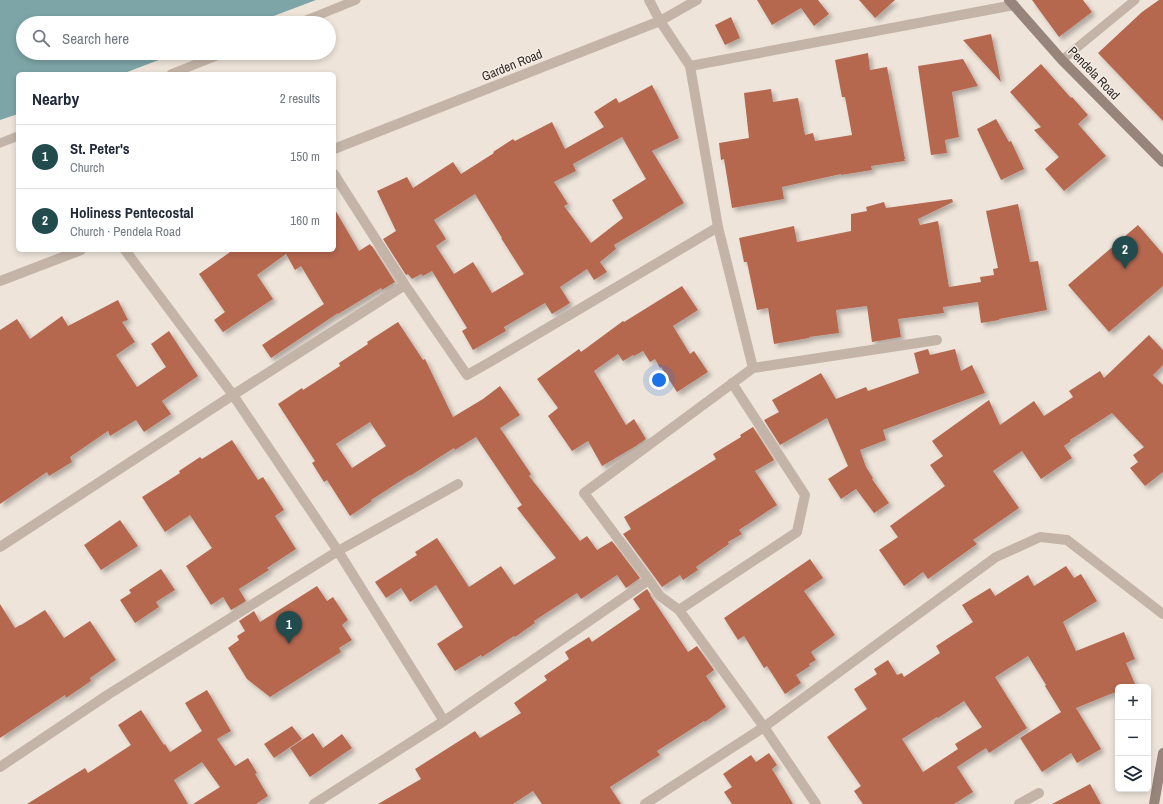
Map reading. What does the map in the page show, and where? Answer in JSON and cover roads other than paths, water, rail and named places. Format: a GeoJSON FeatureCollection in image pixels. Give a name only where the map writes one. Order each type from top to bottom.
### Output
{"type":"FeatureCollection","features":[{"type":"Feature","properties":{"kind":"street"},"geometry":{"type":"LineString","coordinates":[[649,0],[660,21],[690,66],[718,227],[753,368]]}},
{"type":"Feature","properties":{"kind":"street","name":"Garden Road"},"geometry":{"type":"LineString","coordinates":[[336,148],[660,21],[697,0]]}},
{"type":"Feature","properties":{"kind":"street"},"geometry":{"type":"LineString","coordinates":[[690,66],[1013,2]]}},
{"type":"Feature","properties":{"kind":"street","name":"Pendela Road"},"geometry":{"type":"LineString","coordinates":[[1013,2],[1062,60],[1163,162]]}},
{"type":"Feature","properties":{"kind":"street"},"geometry":{"type":"LineString","coordinates":[[336,177],[405,285],[467,375],[718,227]]}},
{"type":"Feature","properties":{"kind":"street"},"geometry":{"type":"LineString","coordinates":[[0,281],[76,252]]}},
{"type":"Feature","properties":{"kind":"street"},"geometry":{"type":"LineString","coordinates":[[126,252],[233,395],[338,551],[444,721]]}},
{"type":"Feature","properties":{"kind":"street"},"geometry":{"type":"LineString","coordinates":[[0,547],[405,285]]}},
{"type":"Feature","properties":{"kind":"street"},"geometry":{"type":"LineString","coordinates":[[816,804],[764,727],[679,610],[660,596],[584,493],[753,368],[938,340]]}},
{"type":"Feature","properties":{"kind":"street"},"geometry":{"type":"LineString","coordinates":[[679,610],[797,532],[805,495],[732,383]]}},
{"type":"Feature","properties":{"kind":"street"},"geometry":{"type":"LineString","coordinates":[[0,767],[109,694],[338,551],[458,484]]}},
{"type":"Feature","properties":{"kind":"street"},"geometry":{"type":"LineString","coordinates":[[645,804],[764,727],[996,557],[1040,537],[1067,540],[1163,614]]}},
{"type":"Feature","properties":{"kind":"street"},"geometry":{"type":"LineString","coordinates":[[314,804],[444,721],[649,580]]}},
{"type":"Feature","properties":{"kind":"street"},"geometry":{"type":"LineString","coordinates":[[1154,804],[1163,753]]}},
{"type":"Feature","properties":{"kind":"street"},"geometry":{"type":"LineString","coordinates":[[1019,804],[1039,793]]}},
{"type":"Feature","properties":{"kind":"lane"},"geometry":{"type":"LineString","coordinates":[[316,16],[356,0]]}},
{"type":"Feature","properties":{"kind":"lane"},"geometry":{"type":"LineString","coordinates":[[1062,60],[1135,0]]}},
{"type":"Feature","properties":{"kind":"lane"},"geometry":{"type":"LineString","coordinates":[[177,72],[207,60]]}},
{"type":"Feature","properties":{"kind":"lane"},"geometry":{"type":"LineString","coordinates":[[0,143],[16,137]]}},
{"type":"Feature","properties":{"kind":"water"},"geometry":{"type":"Polygon","coordinates":[[[0,0],[316,0],[274,16],[16,16],[16,60],[159,60],[127,72],[16,72],[16,115],[0,120],[0,0]]]}},
{"type":"Feature","properties":{"kind":"place","name":"Holiness Pentecostal"},"geometry":{"type":"Point","coordinates":[1125,269]}},
{"type":"Feature","properties":{"kind":"place","name":"St. Peter's"},"geometry":{"type":"Point","coordinates":[289,644]}}]}
